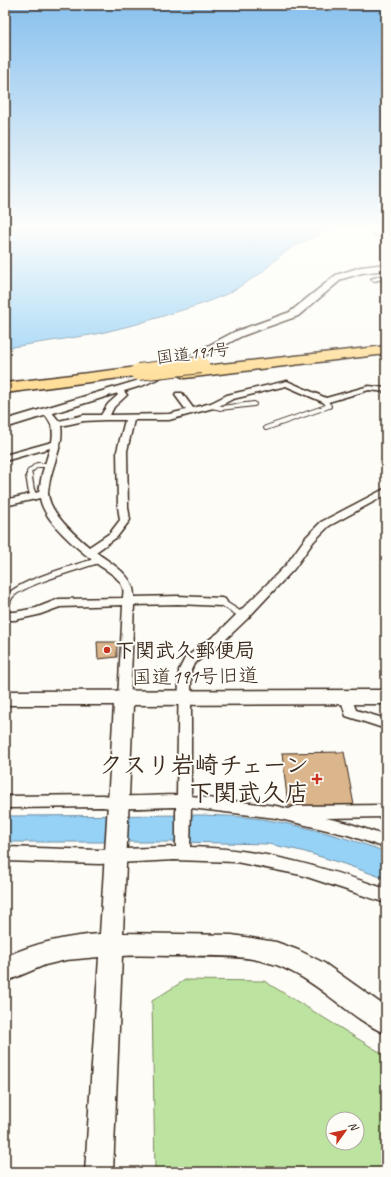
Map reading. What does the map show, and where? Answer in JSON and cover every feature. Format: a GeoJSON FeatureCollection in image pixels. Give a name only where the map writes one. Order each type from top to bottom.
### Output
{"type":"FeatureCollection","features":[{"type":"Feature","properties":{"kind":"highway","name":"国道191号"},"geometry":{"type":"LineString","coordinates":[[5,388],[128,381],[201,365],[386,343]]}},
{"type":"Feature","properties":{"kind":"highway","name":"国道191号"},"geometry":{"type":"LineString","coordinates":[[5,394],[386,350]]}},
{"type":"Feature","properties":{"kind":"street"},"geometry":{"type":"LineString","coordinates":[[5,424],[47,412],[128,381],[140,383],[178,366],[238,334],[294,314],[335,281]]}},
{"type":"Feature","properties":{"kind":"street"},"geometry":{"type":"LineString","coordinates":[[104,418],[111,406],[123,395],[128,381]]}},
{"type":"Feature","properties":{"kind":"street"},"geometry":{"type":"LineString","coordinates":[[56,424],[84,418],[165,418],[212,406],[230,397],[287,383],[325,401],[369,388],[386,390]]}},
{"type":"Feature","properties":{"kind":"street"},"geometry":{"type":"LineString","coordinates":[[179,395],[191,411]]}},
{"type":"Feature","properties":{"kind":"street"},"geometry":{"type":"LineString","coordinates":[[39,495],[50,465],[58,435],[56,424],[47,412]]}},
{"type":"Feature","properties":{"kind":"street"},"geometry":{"type":"LineString","coordinates":[[88,552],[110,540],[125,520],[123,507],[122,451],[130,418]]}},
{"type":"Feature","properties":{"kind":"street"},"geometry":{"type":"LineString","coordinates":[[5,458],[55,444]]}},
{"type":"Feature","properties":{"kind":"street"},"geometry":{"type":"LineString","coordinates":[[183,852],[186,698],[185,670],[189,662],[222,636],[243,616],[290,567],[313,535],[325,524],[386,491]]}},
{"type":"Feature","properties":{"kind":"street"},"geometry":{"type":"LineString","coordinates":[[39,495],[44,500],[55,518],[88,552],[122,576],[129,589],[112,944],[99,1172]]}},
{"type":"Feature","properties":{"kind":"street"},"geometry":{"type":"LineString","coordinates":[[5,503],[39,495]]}},
{"type":"Feature","properties":{"kind":"street"},"geometry":{"type":"LineString","coordinates":[[5,616],[38,611],[59,603],[178,600],[221,602]]}},
{"type":"Feature","properties":{"kind":"street"},"geometry":{"type":"LineString","coordinates":[[346,697],[351,713],[386,724]]}},
{"type":"Feature","properties":{"kind":"street","name":"国道191号旧道"},"geometry":{"type":"LineString","coordinates":[[5,698],[124,699],[386,697]]}},
{"type":"Feature","properties":{"kind":"street"},"geometry":{"type":"LineString","coordinates":[[5,802],[103,801],[119,806],[136,801],[276,812],[386,811]]}},
{"type":"Feature","properties":{"kind":"street"},"geometry":{"type":"LineString","coordinates":[[276,812],[348,829],[386,842]]}},
{"type":"Feature","properties":{"kind":"street"},"geometry":{"type":"LineString","coordinates":[[5,854],[134,855],[183,852],[216,854],[279,862],[312,871],[386,896]]}},
{"type":"Feature","properties":{"kind":"street"},"geometry":{"type":"LineString","coordinates":[[5,970],[42,953],[85,946],[112,944],[237,945],[263,949],[291,959],[317,973],[386,1021]]}},
{"type":"Feature","properties":{"kind":"lane"},"geometry":{"type":"LineString","coordinates":[[266,428],[329,406],[325,401]]}},
{"type":"Feature","properties":{"kind":"lane"},"geometry":{"type":"LineString","coordinates":[[212,406],[221,408],[254,404]]}},
{"type":"Feature","properties":{"kind":"lane"},"geometry":{"type":"LineString","coordinates":[[39,495],[31,489],[29,472],[37,465],[50,465]]}},
{"type":"Feature","properties":{"kind":"lane"},"geometry":{"type":"LineString","coordinates":[[5,616],[10,596],[16,591],[38,581],[98,560]]}},
{"type":"Feature","properties":{"kind":"lane"},"geometry":{"type":"LineString","coordinates":[[221,602],[243,616]]}},
{"type":"Feature","properties":{"kind":"green space"},"geometry":{"type":"Polygon","coordinates":[[[185,980],[264,981],[386,1056],[386,1172],[155,1172],[152,1001],[185,980]]]}},
{"type":"Feature","properties":{"kind":"water"},"geometry":{"type":"Polygon","coordinates":[[[5,281],[249,281],[229,293],[202,304],[137,324],[97,334],[5,348],[5,281]]]}},
{"type":"Feature","properties":{"kind":"water"},"geometry":{"type":"Polygon","coordinates":[[[201,815],[247,817],[278,822],[325,832],[386,852],[386,879],[302,851],[268,844],[176,842],[5,842],[5,816],[201,815]]]}},
{"type":"Feature","properties":{"kind":"building"},"geometry":{"type":"Polygon","coordinates":[[[97,642],[117,642],[117,657],[98,659],[97,642]]]}},
{"type":"Feature","properties":{"kind":"building","name":"クスリ岩崎チェーン 下関武久店"},"geometry":{"type":"Polygon","coordinates":[[[344,752],[354,805],[288,806],[282,753],[344,752]]]}},
{"type":"Feature","properties":{"kind":"place","name":"下関武久郵便局"},"geometry":{"type":"Point","coordinates":[107,650]}},
{"type":"Feature","properties":{"kind":"place","name":"クスリ岩崎チェーン 下関武久店"},"geometry":{"type":"Point","coordinates":[317,779]}}]}
